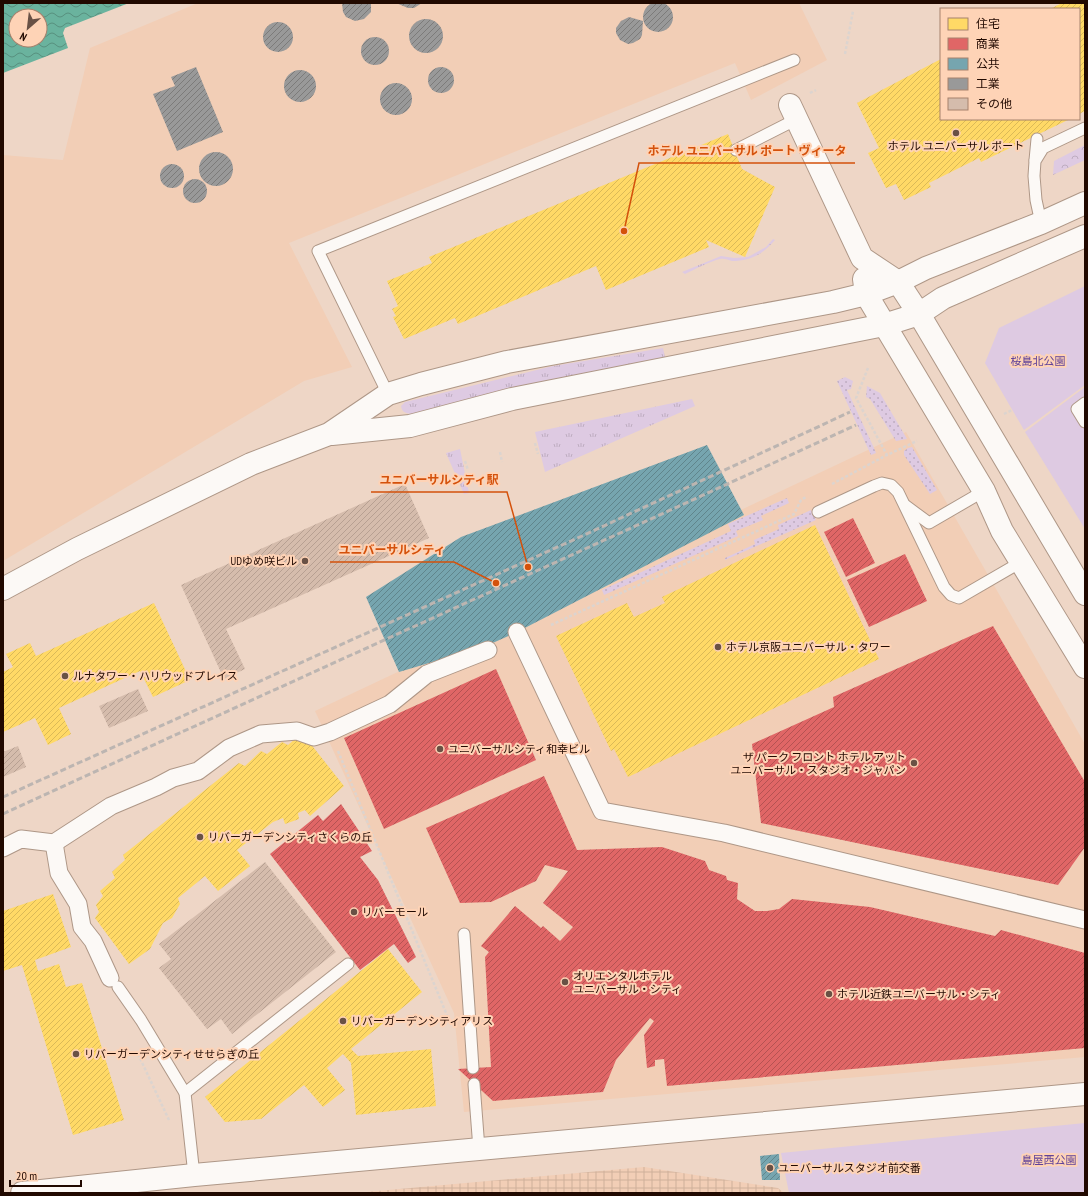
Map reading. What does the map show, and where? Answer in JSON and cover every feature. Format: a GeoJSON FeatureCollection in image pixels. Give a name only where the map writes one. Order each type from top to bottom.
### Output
{"type":"FeatureCollection","features":[{"type":"Feature","properties":{"kind":"street"},"geometry":{"type":"LineString","coordinates":[[794,112],[862,258],[866,294],[984,491],[1002,531],[1085,667]]}},
{"type":"Feature","properties":{"kind":"street"},"geometry":{"type":"LineString","coordinates":[[3,590],[77,549],[251,464],[329,434],[388,394],[507,362],[833,302],[866,294],[1085,203]]}},
{"type":"Feature","properties":{"kind":"street"},"geometry":{"type":"LineString","coordinates":[[329,434],[410,426],[512,399],[884,325],[919,314],[943,298],[1085,236]]}},
{"type":"Feature","properties":{"kind":"street"},"geometry":{"type":"LineString","coordinates":[[862,258],[898,282],[919,314],[1085,594]]}},
{"type":"Feature","properties":{"kind":"street"},"geometry":{"type":"LineString","coordinates":[[516,632],[602,811],[724,833],[1085,920]]}},
{"type":"Feature","properties":{"kind":"street"},"geometry":{"type":"LineString","coordinates":[[3,848],[21,839],[54,843],[111,806],[156,788],[173,778],[198,771],[229,748],[261,734],[297,730],[314,737],[330,732],[390,704],[427,674],[488,650]]}},
{"type":"Feature","properties":{"kind":"street"},"geometry":{"type":"LineString","coordinates":[[54,843],[59,873],[78,904],[82,927],[93,941],[114,983]]}},
{"type":"Feature","properties":{"kind":"street"},"geometry":{"type":"LineString","coordinates":[[22,1193],[194,1175],[1085,1094]]}},
{"type":"Feature","properties":{"kind":"lane"},"geometry":{"type":"LineString","coordinates":[[388,394],[318,251],[794,60]]}},
{"type":"Feature","properties":{"kind":"lane"},"geometry":{"type":"LineString","coordinates":[[736,150],[794,112]]}},
{"type":"Feature","properties":{"kind":"lane"},"geometry":{"type":"LineString","coordinates":[[1035,161],[1044,148],[1085,128]]}},
{"type":"Feature","properties":{"kind":"lane"},"geometry":{"type":"LineString","coordinates":[[1037,139],[1034,176],[1036,200],[1041,222]]}},
{"type":"Feature","properties":{"kind":"lane"},"geometry":{"type":"LineString","coordinates":[[1085,403],[1077,409],[1085,422]]}},
{"type":"Feature","properties":{"kind":"lane"},"geometry":{"type":"LineString","coordinates":[[818,512],[882,483],[891,485],[898,492],[906,505],[944,587],[950,595],[959,598],[1021,562]]}},
{"type":"Feature","properties":{"kind":"lane"},"geometry":{"type":"LineString","coordinates":[[906,505],[929,522],[984,491]]}},
{"type":"Feature","properties":{"kind":"lane"},"geometry":{"type":"LineString","coordinates":[[464,934],[473,1068]]}},
{"type":"Feature","properties":{"kind":"lane"},"geometry":{"type":"LineString","coordinates":[[185,1093],[348,964]]}},
{"type":"Feature","properties":{"kind":"lane"},"geometry":{"type":"LineString","coordinates":[[114,983],[142,1020],[185,1093],[194,1175]]}},
{"type":"Feature","properties":{"kind":"lane"},"geometry":{"type":"LineString","coordinates":[[474,1084],[479,1149]]}},
{"type":"Feature","properties":{"kind":"path"},"geometry":{"type":"LineString","coordinates":[[845,54],[854,11]]}},
{"type":"Feature","properties":{"kind":"path"},"geometry":{"type":"LineString","coordinates":[[810,93],[816,90]]}},
{"type":"Feature","properties":{"kind":"path"},"geometry":{"type":"LineString","coordinates":[[868,368],[856,398],[887,455]]}},
{"type":"Feature","properties":{"kind":"path"},"geometry":{"type":"LineString","coordinates":[[828,486],[887,455],[917,442]]}},
{"type":"Feature","properties":{"kind":"path"},"geometry":{"type":"LineString","coordinates":[[535,443],[538,454]]}},
{"type":"Feature","properties":{"kind":"path"},"geometry":{"type":"LineString","coordinates":[[500,452],[502,462]]}},
{"type":"Feature","properties":{"kind":"path"},"geometry":{"type":"LineString","coordinates":[[466,461],[468,470]]}},
{"type":"Feature","properties":{"kind":"path"},"geometry":{"type":"LineString","coordinates":[[550,625],[794,514],[801,500],[808,496]]}},
{"type":"Feature","properties":{"kind":"path"},"geometry":{"type":"LineString","coordinates":[[330,732],[450,1024],[451,1032]]}},
{"type":"Feature","properties":{"kind":"path"},"geometry":{"type":"LineString","coordinates":[[137,1051],[169,1120]]}},
{"type":"Feature","properties":{"kind":"shaded area"},"geometry":{"type":"Polygon","coordinates":[[[198,3],[799,3],[827,60],[751,100],[735,63],[289,243],[352,367],[304,381],[3,561],[3,155],[63,160],[90,48],[198,3]]]}},
{"type":"Feature","properties":{"kind":"shaded area"},"geometry":{"type":"Polygon","coordinates":[[[906,432],[1085,744],[1085,1057],[464,1112],[454,1013],[315,711],[906,432]]]}},
{"type":"Feature","properties":{"kind":"shaded area"},"geometry":{"type":"Polygon","coordinates":[[[644,1167],[778,1188],[784,1193],[355,1193],[644,1167]]]}},
{"type":"Feature","properties":{"kind":"green space"},"geometry":{"type":"Polygon","coordinates":[[[1085,145],[1085,160],[1053,175],[1054,161],[1085,145]]]}},
{"type":"Feature","properties":{"kind":"green space"},"geometry":{"type":"Polygon","coordinates":[[[773,239],[775,240],[766,249],[751,258],[739,261],[720,259],[685,274],[682,272],[721,256],[734,258],[748,257],[766,247],[773,239]]]}},
{"type":"Feature","properties":{"kind":"green space","name":"桜島北公園"},"geometry":{"type":"Polygon","coordinates":[[[1085,286],[1085,385],[1024,430],[985,363],[999,328],[1085,286]]]}},
{"type":"Feature","properties":{"kind":"green space"},"geometry":{"type":"Polygon","coordinates":[[[663,348],[665,357],[526,385],[411,414],[404,412],[401,406],[405,402],[553,366],[663,348]]]}},
{"type":"Feature","properties":{"kind":"green space"},"geometry":{"type":"Polygon","coordinates":[[[845,377],[853,381],[851,389],[847,390],[876,453],[871,455],[837,381],[845,377]]]}},
{"type":"Feature","properties":{"kind":"green space"},"geometry":{"type":"Polygon","coordinates":[[[867,386],[880,393],[907,439],[896,441],[870,399],[866,397],[867,386]]]}},
{"type":"Feature","properties":{"kind":"green space"},"geometry":{"type":"Polygon","coordinates":[[[1085,387],[1085,529],[1025,432],[1085,387]]]}},
{"type":"Feature","properties":{"kind":"green space"},"geometry":{"type":"Polygon","coordinates":[[[692,399],[695,406],[545,472],[535,432],[692,399]]]}},
{"type":"Feature","properties":{"kind":"green space"},"geometry":{"type":"Polygon","coordinates":[[[912,447],[937,490],[930,494],[904,455],[904,451],[912,447]]]}},
{"type":"Feature","properties":{"kind":"green space"},"geometry":{"type":"Polygon","coordinates":[[[460,449],[469,493],[464,494],[446,453],[460,449]]]}},
{"type":"Feature","properties":{"kind":"green space"},"geometry":{"type":"Polygon","coordinates":[[[787,498],[789,503],[761,516],[763,520],[736,531],[738,536],[604,595],[602,590],[731,531],[728,524],[787,498]]]}},
{"type":"Feature","properties":{"kind":"green space"},"geometry":{"type":"Polygon","coordinates":[[[811,510],[816,520],[725,560],[725,558],[755,544],[754,540],[779,529],[778,525],[811,510]]]}},
{"type":"Feature","properties":{"kind":"green space","name":"島屋西公園"},"geometry":{"type":"Polygon","coordinates":[[[1085,1123],[1085,1193],[789,1193],[781,1153],[1085,1123]]]}},
{"type":"Feature","properties":{"kind":"water"},"geometry":{"type":"Polygon","coordinates":[[[3,3],[129,3],[65,28],[63,33],[68,48],[3,73],[3,3]]]}},
{"type":"Feature","properties":{"kind":"building: 住宅"},"geometry":{"type":"Polygon","coordinates":[[[1062,3],[1085,3],[1085,111],[1080,114],[1080,8],[1052,8],[1062,3]]]}},
{"type":"Feature","properties":{"kind":"building: 住宅","name":"ホテル ユニバーサル ポート"},"geometry":{"type":"Polygon","coordinates":[[[940,60],[940,120],[1068,120],[981,162],[979,158],[929,183],[931,187],[904,200],[896,184],[886,188],[868,153],[879,148],[857,103],[940,60]]]}},
{"type":"Feature","properties":{"kind":"building: 住宅"},"geometry":{"type":"Polygon","coordinates":[[[728,134],[742,169],[775,187],[745,257],[706,240],[709,247],[606,290],[596,266],[458,324],[455,318],[404,339],[393,317],[396,316],[392,309],[398,306],[387,281],[432,263],[429,257],[728,134]]]}},
{"type":"Feature","properties":{"kind":"building: 住宅","name":"ホテル京阪ユニバーサル・タワー"},"geometry":{"type":"Polygon","coordinates":[[[815,525],[879,659],[628,777],[614,749],[611,751],[556,636],[627,603],[634,617],[665,603],[662,597],[815,525]]]}},
{"type":"Feature","properties":{"kind":"building: 住宅","name":"ルナタワー・ハリウッドプレイス"},"geometry":{"type":"Polygon","coordinates":[[[154,603],[190,680],[153,697],[140,671],[59,708],[71,734],[48,745],[35,718],[3,732],[3,672],[13,667],[6,654],[30,643],[36,656],[154,603]]]}},
{"type":"Feature","properties":{"kind":"building: 住宅","name":"リバーガーデンシティさくらの丘"},"geometry":{"type":"Polygon","coordinates":[[[302,733],[344,786],[310,816],[305,810],[298,813],[299,819],[285,824],[283,818],[273,822],[237,850],[250,866],[218,891],[205,876],[178,898],[180,904],[172,918],[163,923],[150,949],[129,964],[95,918],[99,912],[96,905],[103,896],[100,891],[115,878],[112,872],[125,860],[123,855],[239,763],[245,766],[261,751],[267,754],[282,742],[288,745],[302,733]]]}},
{"type":"Feature","properties":{"kind":"building: 住宅","name":"リバーガーデンシティせせらぎの丘"},"geometry":{"type":"Polygon","coordinates":[[[53,894],[71,947],[35,960],[38,971],[59,964],[66,987],[82,983],[124,1120],[73,1135],[22,965],[3,971],[3,911],[53,894]]]}},
{"type":"Feature","properties":{"kind":"building: 住宅","name":"リバーガーデンシティアリス"},"geometry":{"type":"Polygon","coordinates":[[[388,949],[422,992],[351,1049],[358,1056],[431,1049],[436,1106],[356,1115],[351,1063],[343,1054],[327,1068],[345,1090],[323,1107],[304,1085],[261,1119],[225,1122],[205,1097],[388,949]]]}},
{"type":"Feature","properties":{"kind":"building: 商業"},"geometry":{"type":"Polygon","coordinates":[[[853,518],[875,563],[846,577],[824,532],[853,518]]]}},
{"type":"Feature","properties":{"kind":"building: 商業"},"geometry":{"type":"Polygon","coordinates":[[[905,554],[927,601],[869,627],[847,580],[905,554]]]}},
{"type":"Feature","properties":{"kind":"building: 商業","name":"ザ パーク フロント ホテル アット ユニバーサル・スタジオ・ジャパン"},"geometry":{"type":"Polygon","coordinates":[[[993,626],[1085,782],[1085,847],[1058,885],[761,823],[752,744],[834,707],[833,697],[993,626]]]}},
{"type":"Feature","properties":{"kind":"building: 商業","name":"ユニバーサルシティ和幸ビル"},"geometry":{"type":"Polygon","coordinates":[[[496,669],[536,760],[384,829],[344,738],[496,669]]]}},
{"type":"Feature","properties":{"kind":"building: 商業"},"geometry":{"type":"Polygon","coordinates":[[[544,776],[577,850],[662,847],[705,861],[709,870],[726,876],[727,880],[738,883],[737,899],[755,911],[779,909],[792,899],[870,907],[995,936],[1001,930],[1085,953],[1085,1048],[667,1086],[664,1059],[655,1060],[655,1066],[647,1068],[644,1035],[654,1021],[650,1018],[616,1060],[603,1092],[493,1101],[458,1069],[491,1067],[485,957],[489,952],[481,946],[515,906],[541,928],[543,926],[560,941],[573,927],[543,903],[568,871],[545,865],[536,881],[491,902],[460,903],[426,828],[544,776]]]}},
{"type":"Feature","properties":{"kind":"building: 商業","name":"リバーモール"},"geometry":{"type":"Polygon","coordinates":[[[341,804],[359,831],[353,838],[356,842],[364,839],[372,851],[360,857],[378,880],[416,957],[408,963],[394,944],[360,970],[270,854],[318,815],[323,821],[341,804]]]}},
{"type":"Feature","properties":{"kind":"building: 公共"},"geometry":{"type":"Polygon","coordinates":[[[707,445],[744,515],[517,632],[486,646],[399,672],[366,597],[461,537],[707,445]]]}},
{"type":"Feature","properties":{"kind":"building: 公共","name":"ユニバーサルスタジオ前交番"},"geometry":{"type":"Polygon","coordinates":[[[779,1154],[780,1180],[762,1180],[760,1156],[779,1154]]]}},
{"type":"Feature","properties":{"kind":"building: 工業"},"geometry":{"type":"Polygon","coordinates":[[[658,2],[669,6],[673,17],[669,28],[658,32],[647,28],[643,17],[647,6],[658,2]]]}},
{"type":"Feature","properties":{"kind":"building: 工業"},"geometry":{"type":"Polygon","coordinates":[[[342,3],[371,3],[371,12],[364,19],[355,21],[346,17],[343,12],[342,3]]]}},
{"type":"Feature","properties":{"kind":"building: 工業"},"geometry":{"type":"Polygon","coordinates":[[[396,3],[422,3],[414,8],[408,8],[396,3]]]}},
{"type":"Feature","properties":{"kind":"building: 工業"},"geometry":{"type":"Polygon","coordinates":[[[629,17],[643,21],[642,35],[640,39],[628,44],[620,40],[616,33],[616,28],[621,21],[629,17]]]}},
{"type":"Feature","properties":{"kind":"building: 工業"},"geometry":{"type":"Polygon","coordinates":[[[426,19],[438,24],[443,36],[438,48],[426,53],[414,48],[409,36],[414,24],[426,19]]]}},
{"type":"Feature","properties":{"kind":"building: 工業"},"geometry":{"type":"Polygon","coordinates":[[[278,22],[289,26],[293,37],[289,48],[278,52],[267,48],[263,37],[267,26],[278,22]]]}},
{"type":"Feature","properties":{"kind":"building: 工業"},"geometry":{"type":"Polygon","coordinates":[[[375,37],[385,41],[389,51],[385,61],[375,65],[365,61],[361,51],[365,41],[375,37]]]}},
{"type":"Feature","properties":{"kind":"building: 工業"},"geometry":{"type":"Polygon","coordinates":[[[196,67],[223,132],[177,151],[153,94],[175,86],[171,77],[196,67]]]}},
{"type":"Feature","properties":{"kind":"building: 工業"},"geometry":{"type":"Polygon","coordinates":[[[441,67],[451,70],[454,80],[451,90],[441,93],[431,90],[428,80],[431,70],[441,67]]]}},
{"type":"Feature","properties":{"kind":"building: 工業"},"geometry":{"type":"Polygon","coordinates":[[[297,70],[303,70],[313,77],[316,86],[315,92],[309,99],[303,102],[297,102],[287,95],[284,89],[284,83],[291,73],[297,70]]]}},
{"type":"Feature","properties":{"kind":"building: 工業"},"geometry":{"type":"Polygon","coordinates":[[[396,83],[402,84],[409,90],[412,99],[411,105],[405,112],[396,115],[390,114],[383,108],[380,99],[381,93],[387,86],[396,83]]]}},
{"type":"Feature","properties":{"kind":"building: 工業"},"geometry":{"type":"Polygon","coordinates":[[[213,152],[219,152],[223,153],[230,159],[233,169],[232,176],[226,183],[219,186],[213,186],[209,185],[202,179],[199,172],[199,166],[200,162],[206,155],[213,152]]]}},
{"type":"Feature","properties":{"kind":"building: 工業"},"geometry":{"type":"Polygon","coordinates":[[[172,164],[180,168],[184,176],[180,184],[172,188],[164,184],[160,176],[164,168],[172,164]]]}},
{"type":"Feature","properties":{"kind":"building: 工業"},"geometry":{"type":"Polygon","coordinates":[[[195,179],[200,180],[206,186],[206,196],[200,202],[195,203],[190,202],[184,196],[183,191],[184,186],[190,180],[195,179]]]}},
{"type":"Feature","properties":{"kind":"building: その他","name":"UDゆめ咲ビル"},"geometry":{"type":"Polygon","coordinates":[[[405,484],[429,538],[226,629],[245,669],[224,679],[181,585],[405,484]]]}},
{"type":"Feature","properties":{"kind":"building: その他"},"geometry":{"type":"Polygon","coordinates":[[[138,689],[148,711],[109,728],[99,706],[138,689]]]}},
{"type":"Feature","properties":{"kind":"building: その他"},"geometry":{"type":"Polygon","coordinates":[[[18,746],[26,767],[3,777],[3,752],[18,746]]]}},
{"type":"Feature","properties":{"kind":"building: その他"},"geometry":{"type":"Polygon","coordinates":[[[265,862],[336,952],[232,1034],[221,1019],[207,1029],[159,968],[171,959],[159,944],[265,862]]]}},
{"type":"Feature","properties":{"kind":"railway"},"geometry":{"type":"LineString","coordinates":[[3,797],[582,536],[850,412]]}},
{"type":"Feature","properties":{"kind":"railway"},"geometry":{"type":"LineString","coordinates":[[3,814],[856,425]]}},
{"type":"Feature","properties":{"kind":"place","name":"ホテル ユニバーサル ポート"},"geometry":{"type":"Point","coordinates":[956,133]}},
{"type":"Feature","properties":{"kind":"place","name":"ホテル ユニバーサル ポート ヴィータ"},"geometry":{"type":"Point","coordinates":[624,231]}},
{"type":"Feature","properties":{"kind":"place","name":"UDゆめ咲ビル"},"geometry":{"type":"Point","coordinates":[305,561]}},
{"type":"Feature","properties":{"kind":"place","name":"ユニバーサルシティ駅"},"geometry":{"type":"Point","coordinates":[528,567]}},
{"type":"Feature","properties":{"kind":"place","name":"ユニバーサルシティ"},"geometry":{"type":"Point","coordinates":[496,583]}},
{"type":"Feature","properties":{"kind":"place","name":"ホテル京阪ユニバーサル・タワー"},"geometry":{"type":"Point","coordinates":[718,647]}},
{"type":"Feature","properties":{"kind":"place","name":"ルナタワー・ハリウッドプレイス"},"geometry":{"type":"Point","coordinates":[65,676]}},
{"type":"Feature","properties":{"kind":"place","name":"ユニバーサルシティ和幸ビル"},"geometry":{"type":"Point","coordinates":[440,749]}},
{"type":"Feature","properties":{"kind":"place","name":"ザ パーク フロント ホテル アット ユニバーサル・スタジオ・ジャパン"},"geometry":{"type":"Point","coordinates":[914,763]}},
{"type":"Feature","properties":{"kind":"place","name":"リバーガーデンシティさくらの丘"},"geometry":{"type":"Point","coordinates":[200,837]}},
{"type":"Feature","properties":{"kind":"place","name":"リバーモール"},"geometry":{"type":"Point","coordinates":[354,912]}},
{"type":"Feature","properties":{"kind":"place","name":"オリエンタルホテル ユニバーサル・シティ"},"geometry":{"type":"Point","coordinates":[565,982]}},
{"type":"Feature","properties":{"kind":"place","name":"ホテル近鉄ユニバーサル・シティ"},"geometry":{"type":"Point","coordinates":[829,994]}},
{"type":"Feature","properties":{"kind":"place","name":"リバーガーデンシティアリス"},"geometry":{"type":"Point","coordinates":[343,1021]}},
{"type":"Feature","properties":{"kind":"place","name":"リバーガーデンシティせせらぎの丘"},"geometry":{"type":"Point","coordinates":[76,1054]}},
{"type":"Feature","properties":{"kind":"place","name":"ユニバーサルスタジオ前交番"},"geometry":{"type":"Point","coordinates":[770,1168]}}]}
